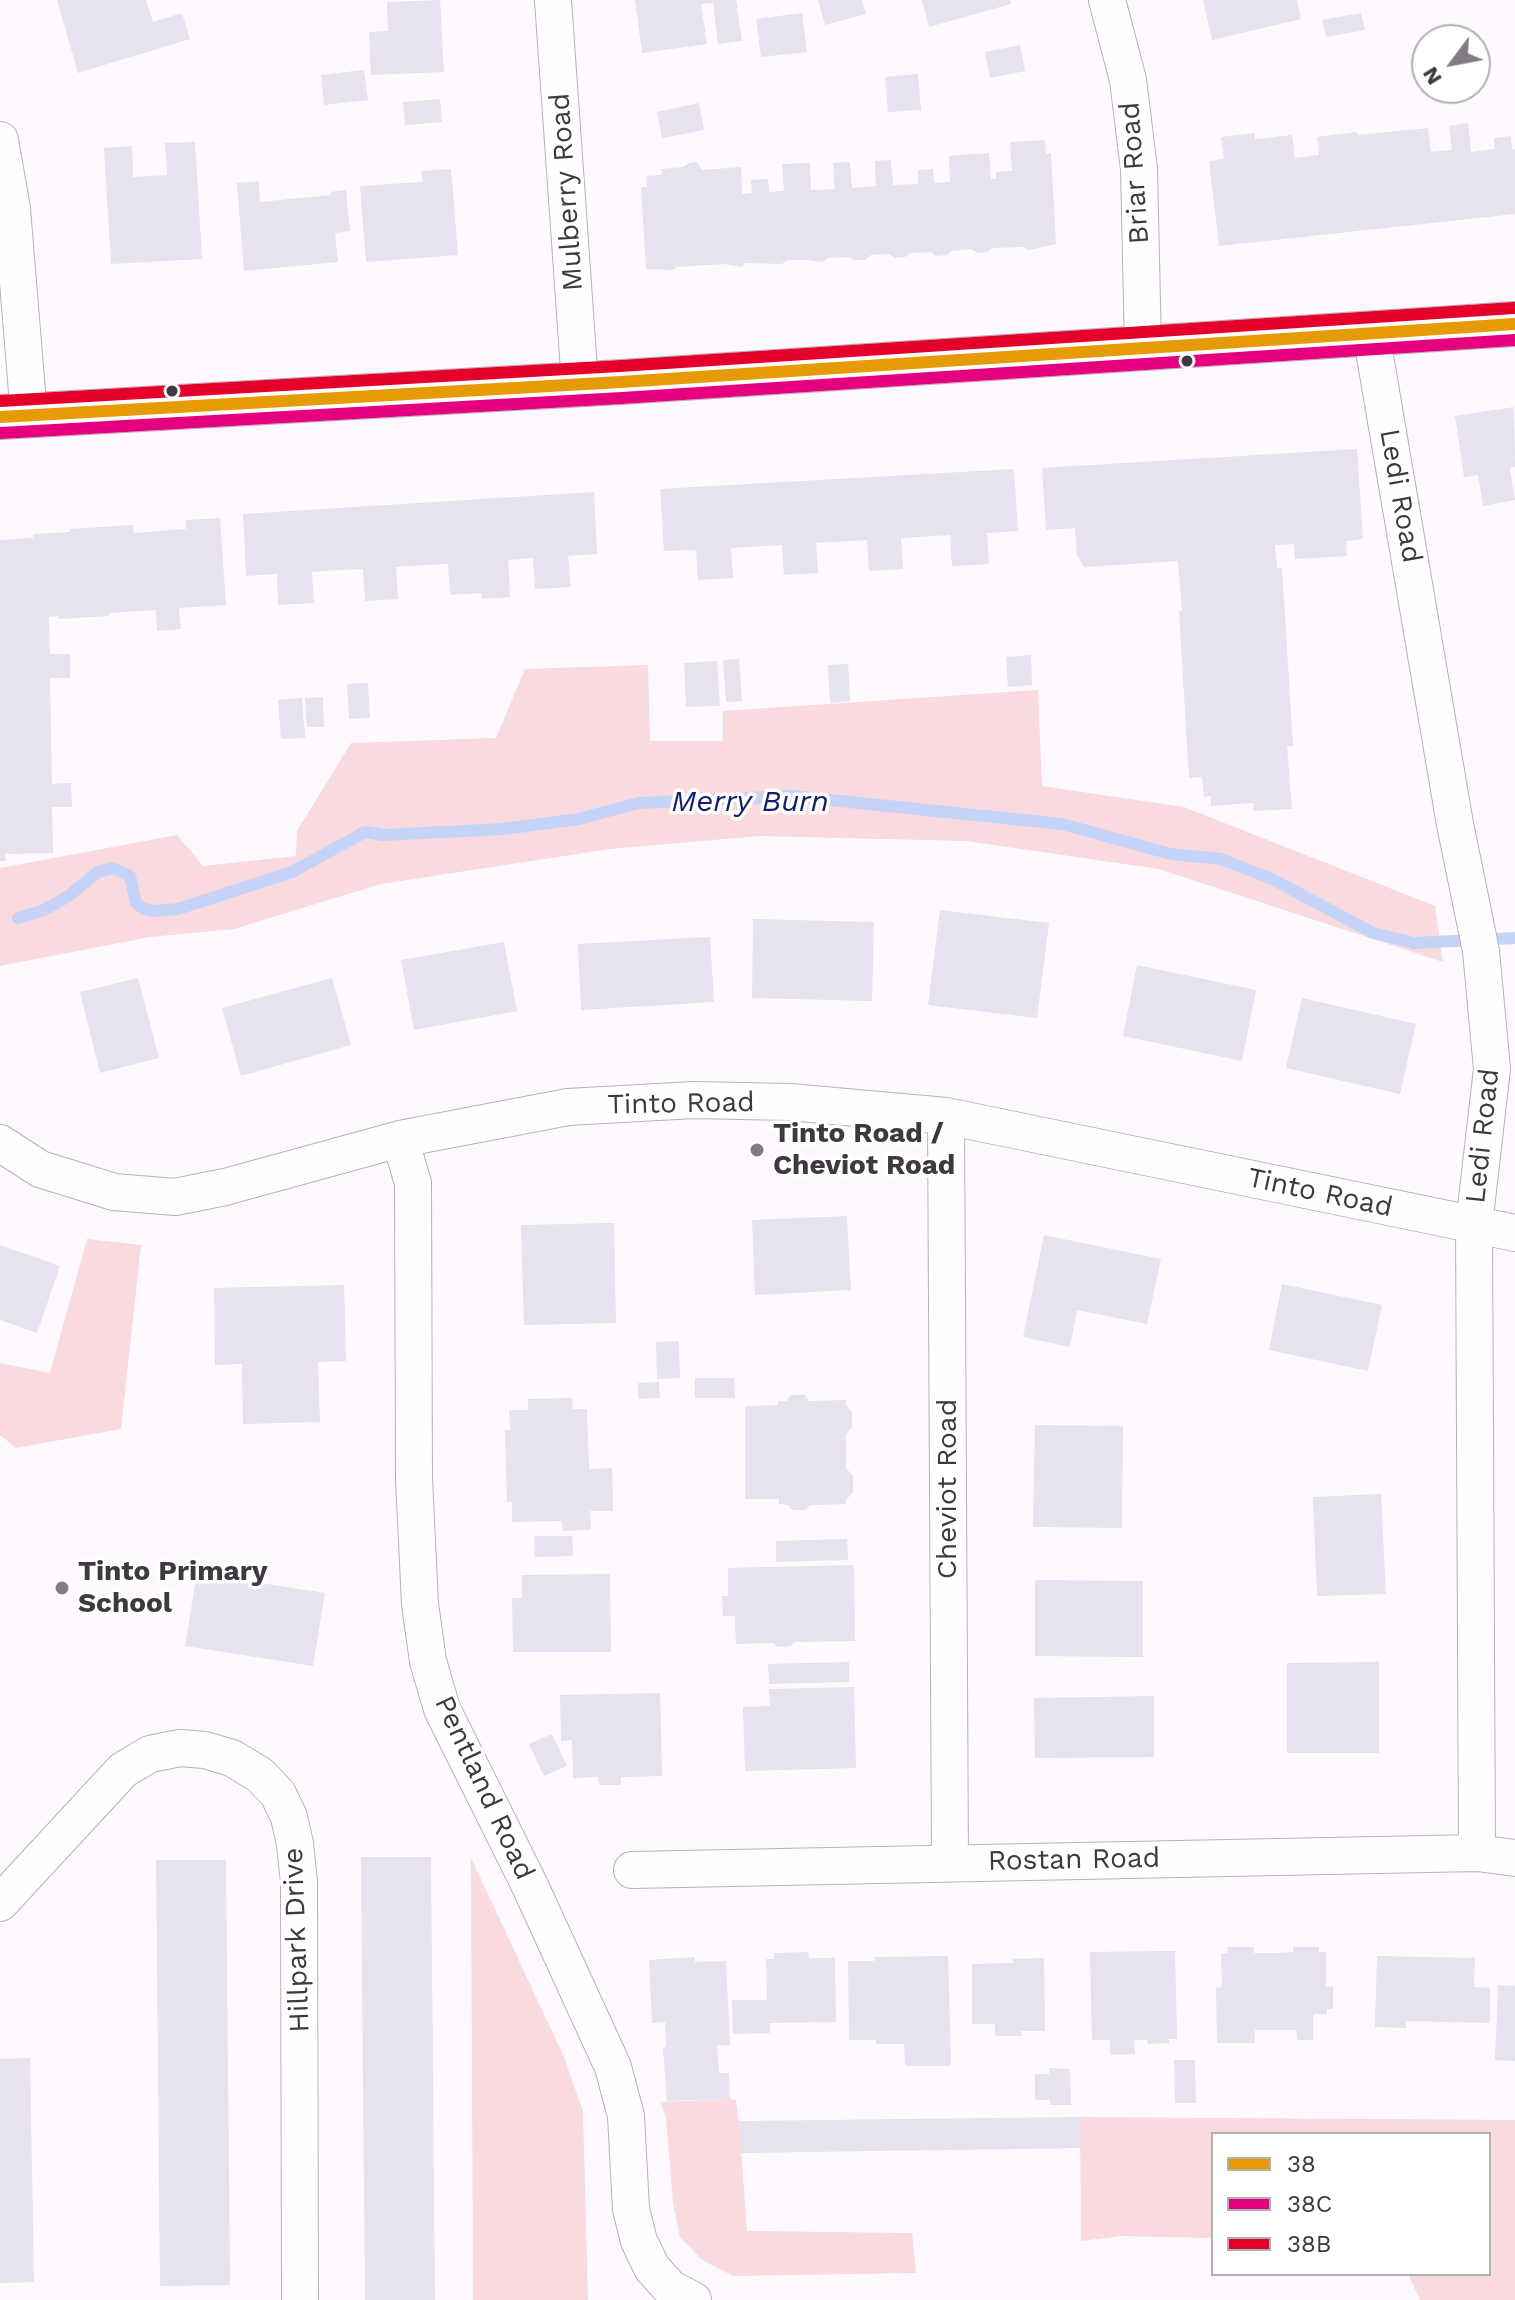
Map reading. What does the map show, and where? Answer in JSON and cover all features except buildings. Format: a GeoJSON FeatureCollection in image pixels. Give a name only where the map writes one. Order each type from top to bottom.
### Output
{"type":"FeatureCollection","features":[{"type":"Feature","properties":{"kind":"main road"},"geometry":{"type":"LineString","coordinates":[[14,416],[580,384],[1515,324]]}},
{"type":"Feature","properties":{"kind":"street","name":"Mulberry Road"},"geometry":{"type":"LineString","coordinates":[[553,0],[580,384]]}},
{"type":"Feature","properties":{"kind":"street","name":"Briar Road"},"geometry":{"type":"LineString","coordinates":[[1107,0],[1128,80],[1139,169],[1143,348]]}},
{"type":"Feature","properties":{"kind":"street"},"geometry":{"type":"LineString","coordinates":[[0,140],[12,209],[14,416]]}},
{"type":"Feature","properties":{"kind":"street","name":"Ledi Road"},"geometry":{"type":"LineString","coordinates":[[1371,333],[1477,936],[1492,1069],[1474,1225],[1477,1853]]}},
{"type":"Feature","properties":{"kind":"street","name":"Tinto Road"},"geometry":{"type":"LineString","coordinates":[[0,1143],[40,1169],[114,1192],[175,1197],[225,1187],[400,1139],[568,1107],[694,1100],[790,1102],[946,1116],[1515,1233]]}},
{"type":"Feature","properties":{"kind":"street","name":"Cheviot Road"},"geometry":{"type":"LineString","coordinates":[[946,1116],[950,1862]]}},
{"type":"Feature","properties":{"kind":"street","name":"Pentland Road"},"geometry":{"type":"LineString","coordinates":[[400,1139],[413,1183],[414,1479],[420,1604],[428,1661],[442,1709],[530,1886],[613,2067],[626,2116],[631,2209],[639,2241],[652,2268],[670,2288],[693,2300]]}},
{"type":"Feature","properties":{"kind":"street","name":"Hillpark Drive"},"geometry":{"type":"LineString","coordinates":[[0,1903],[123,1770],[150,1754],[180,1748],[205,1750],[232,1758],[260,1775],[278,1794],[289,1817],[299,1882],[300,2300]]}},
{"type":"Feature","properties":{"kind":"street","name":"Rostan Road"},"geometry":{"type":"LineString","coordinates":[[632,1870],[1477,1853],[1515,1858]]}},
{"type":"Feature","properties":{"kind":"shaded area"},"geometry":{"type":"Polygon","coordinates":[[[648,665],[650,741],[723,741],[723,711],[1038,690],[1042,786],[1184,807],[1435,906],[1443,962],[1159,869],[966,841],[759,836],[610,849],[381,884],[234,929],[150,937],[0,966],[0,868],[177,835],[203,866],[296,856],[297,831],[351,743],[496,738],[525,669],[648,665]]]}},
{"type":"Feature","properties":{"kind":"shaded area"},"geometry":{"type":"Polygon","coordinates":[[[87,1239],[141,1245],[121,1429],[16,1448],[0,1435],[0,1363],[50,1373],[87,1239]]]}},
{"type":"Feature","properties":{"kind":"shaded area"},"geometry":{"type":"Polygon","coordinates":[[[471,1858],[563,2055],[583,2111],[588,2300],[473,2300],[471,1858]]]}},
{"type":"Feature","properties":{"kind":"shaded area"},"geometry":{"type":"Polygon","coordinates":[[[736,2100],[739,2121],[747,2231],[912,2233],[916,2273],[733,2276],[702,2260],[680,2237],[673,2203],[666,2117],[660,2102],[736,2100]]]}},
{"type":"Feature","properties":{"kind":"shaded area"},"geometry":{"type":"Polygon","coordinates":[[[1080,2117],[1515,2120],[1515,2300],[1420,2300],[1409,2276],[1491,2276],[1491,2132],[1211,2132],[1211,2238],[1121,2236],[1081,2241],[1080,2117]]]}},
{"type":"Feature","properties":{"kind":"waterway","name":"Merry Burn"},"geometry":{"type":"LineString","coordinates":[[18,918],[42,911],[67,897],[98,872],[112,868],[130,876],[136,903],[144,909],[178,909],[292,872],[365,832],[383,835],[503,829],[579,819],[638,803],[791,796],[1062,824],[1171,854],[1221,859],[1272,879],[1373,933],[1414,943],[1515,938]]}},
{"type":"Feature","properties":{"kind":"transit line","name":"38B"},"geometry":{"type":"LineString","coordinates":[[0,401],[620,366],[1514,308]]}},
{"type":"Feature","properties":{"kind":"transit line","name":"38"},"geometry":{"type":"LineString","coordinates":[[0,417],[621,382],[1515,324]]}},
{"type":"Feature","properties":{"kind":"transit line","name":"38C"},"geometry":{"type":"LineString","coordinates":[[1,433],[622,398],[1515,340]]}},
{"type":"Feature","properties":{"kind":"place","name":"Tinto Road / Cheviot Road"},"geometry":{"type":"Point","coordinates":[757,1150]}},
{"type":"Feature","properties":{"kind":"place","name":"Tinto Primary School"},"geometry":{"type":"Point","coordinates":[62,1588]}}]}
